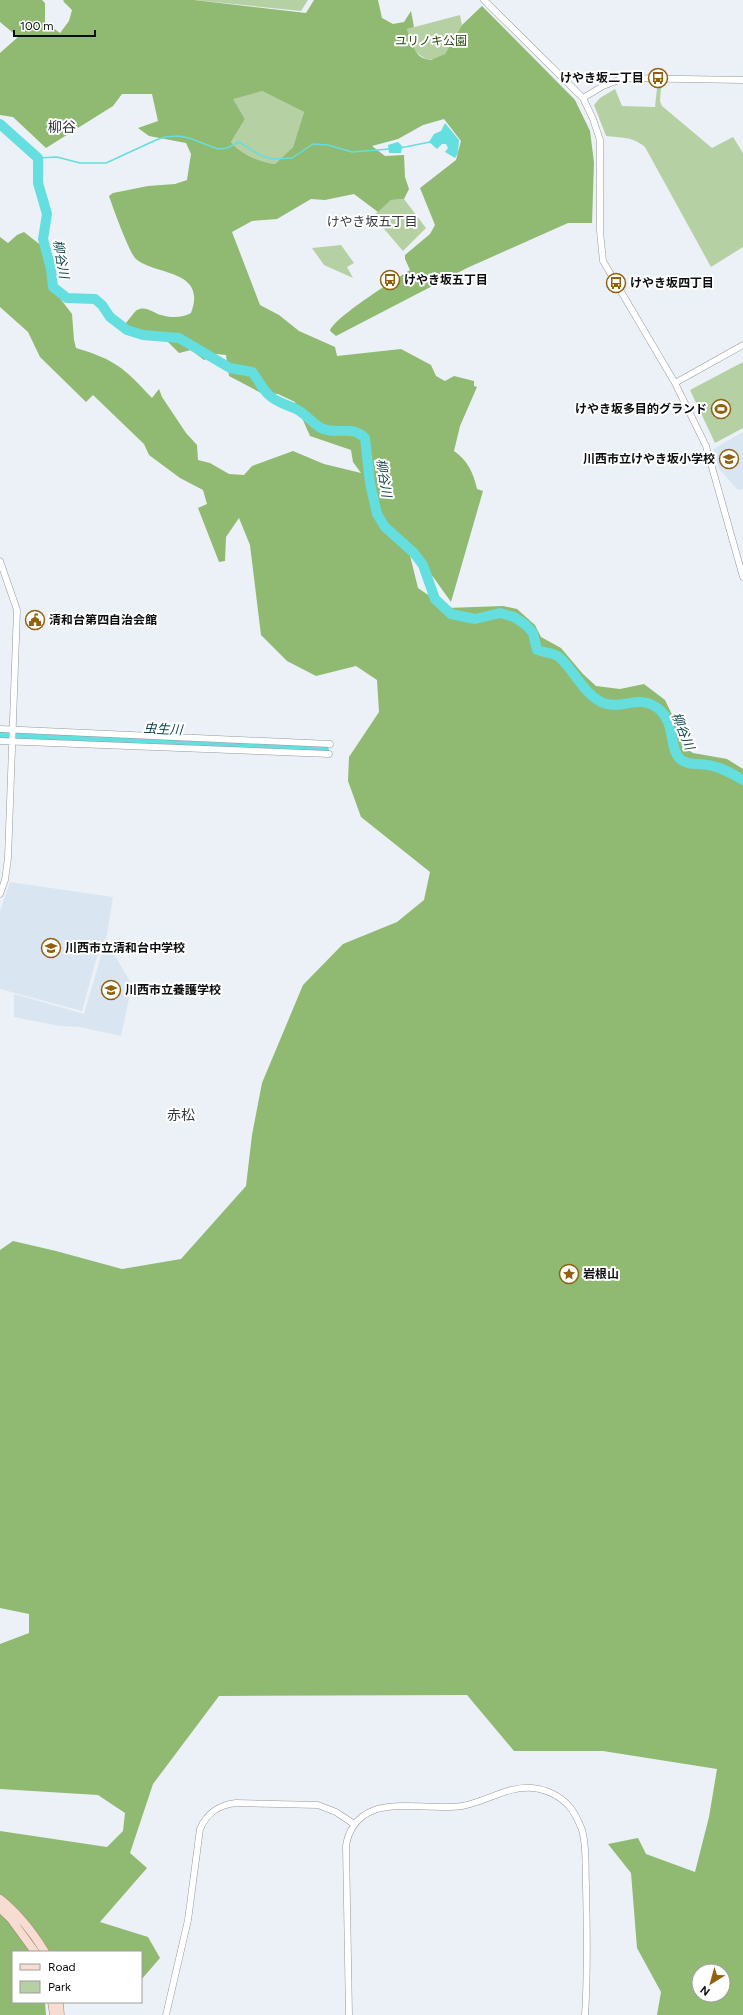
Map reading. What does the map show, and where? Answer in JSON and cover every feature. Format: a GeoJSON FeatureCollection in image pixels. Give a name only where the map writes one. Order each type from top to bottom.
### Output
{"type":"FeatureCollection","features":[{"type":"Feature","properties":{"kind":"main road"},"geometry":{"type":"LineString","coordinates":[[0,1899],[14,1910],[34,1934],[44,1951]]}},
{"type":"Feature","properties":{"kind":"main road"},"geometry":{"type":"LineString","coordinates":[[0,1908],[16,1925],[34,1951]]}},
{"type":"Feature","properties":{"kind":"main road"},"geometry":{"type":"LineString","coordinates":[[52,2003],[54,2015]]}},
{"type":"Feature","properties":{"kind":"main road"},"geometry":{"type":"LineString","coordinates":[[59,2003],[60,2015]]}},
{"type":"Feature","properties":{"kind":"street"},"geometry":{"type":"LineString","coordinates":[[484,0],[583,98],[593,119],[600,140],[600,231],[603,261],[675,382],[706,446],[743,577]]}},
{"type":"Feature","properties":{"kind":"street"},"geometry":{"type":"LineString","coordinates":[[583,98],[603,86],[624,78],[743,80]]}},
{"type":"Feature","properties":{"kind":"street"},"geometry":{"type":"LineString","coordinates":[[675,382],[743,345]]}},
{"type":"Feature","properties":{"kind":"street"},"geometry":{"type":"LineString","coordinates":[[0,560],[17,610],[14,729],[8,858],[5,880],[0,894]]}},
{"type":"Feature","properties":{"kind":"street"},"geometry":{"type":"LineString","coordinates":[[0,729],[330,744]]}},
{"type":"Feature","properties":{"kind":"street"},"geometry":{"type":"LineString","coordinates":[[0,741],[329,754]]}},
{"type":"Feature","properties":{"kind":"street"},"geometry":{"type":"LineString","coordinates":[[349,2015],[346,1846],[347,1838],[354,1824],[365,1815],[380,1808],[462,1806],[520,1788],[533,1788],[550,1792],[565,1802],[579,1822],[584,1848],[588,1960],[585,2015]]}},
{"type":"Feature","properties":{"kind":"street"},"geometry":{"type":"LineString","coordinates":[[166,2015],[188,1920],[200,1829],[203,1822],[214,1810],[228,1804],[236,1803],[318,1805],[336,1812],[354,1824]]}},
{"type":"Feature","properties":{"kind":"shaded area","name":"川西市立けやき坂小学校"},"geometry":{"type":"Polygon","coordinates":[[[743,432],[743,489],[738,490],[719,469],[713,449],[743,432]]]}},
{"type":"Feature","properties":{"kind":"shaded area","name":"川西市立清和台中学校"},"geometry":{"type":"Polygon","coordinates":[[[10,882],[113,897],[105,947],[99,949],[82,1011],[0,989],[0,911],[10,882]]]}},
{"type":"Feature","properties":{"kind":"shaded area","name":"川西市立養護学校"},"geometry":{"type":"Polygon","coordinates":[[[103,949],[111,949],[132,985],[121,1036],[80,1027],[59,1026],[14,1017],[14,994],[84,1014],[103,949]]]}},
{"type":"Feature","properties":{"kind":"green space"},"geometry":{"type":"Polygon","coordinates":[[[0,0],[42,0],[45,3],[45,22],[60,33],[69,21],[72,10],[63,1],[64,0],[194,0],[306,13],[314,0],[378,0],[382,18],[393,24],[404,22],[411,11],[414,27],[407,29],[412,45],[421,57],[431,60],[445,54],[462,25],[482,6],[575,100],[590,131],[594,162],[592,223],[568,223],[467,268],[336,336],[330,331],[342,317],[410,270],[405,259],[405,255],[430,234],[435,225],[420,188],[456,160],[461,141],[444,119],[423,125],[398,139],[372,146],[385,156],[404,155],[405,177],[409,189],[404,199],[391,200],[378,212],[354,194],[325,200],[311,199],[277,219],[252,221],[232,232],[260,305],[279,315],[299,331],[335,347],[337,356],[401,349],[431,365],[436,376],[445,381],[454,376],[474,381],[474,386],[477,387],[460,426],[454,451],[469,467],[474,477],[477,489],[483,491],[451,602],[406,539],[418,588],[447,608],[503,606],[517,609],[535,625],[541,637],[561,648],[583,674],[596,686],[620,689],[644,684],[665,700],[675,721],[682,746],[693,753],[727,759],[743,769],[743,2015],[657,2015],[661,1992],[637,1948],[631,1873],[608,1844],[638,1838],[646,1854],[695,1872],[709,1817],[717,1769],[603,1751],[514,1751],[467,1695],[219,1696],[153,1784],[130,1853],[147,1868],[100,1922],[148,1937],[160,1958],[142,1979],[142,1951],[12,1951],[12,2003],[45,2003],[46,2015],[0,2015],[0,1831],[107,1847],[123,1831],[125,1813],[98,1795],[0,1789],[0,1644],[29,1633],[29,1614],[0,1608],[0,1250],[13,1241],[122,1269],[181,1259],[246,1186],[252,1135],[262,1083],[303,985],[343,944],[397,922],[424,900],[430,872],[361,817],[348,781],[349,757],[379,712],[377,680],[356,666],[316,676],[287,661],[261,635],[250,545],[239,518],[226,537],[225,561],[219,562],[198,508],[207,504],[203,490],[180,478],[149,455],[144,444],[93,395],[86,402],[40,357],[28,332],[0,307],[0,237],[8,243],[17,235],[24,232],[43,247],[49,284],[72,314],[76,348],[90,352],[118,366],[134,379],[152,398],[159,389],[162,397],[186,433],[197,445],[198,460],[210,463],[229,474],[244,475],[252,466],[293,451],[324,464],[361,473],[353,462],[351,450],[310,436],[295,402],[278,394],[261,393],[229,376],[226,355],[217,354],[204,360],[191,350],[179,353],[165,339],[149,339],[134,334],[125,324],[137,310],[143,308],[168,317],[188,315],[191,313],[194,298],[192,288],[185,281],[176,275],[143,264],[135,258],[117,219],[109,196],[113,193],[148,186],[175,184],[187,180],[191,154],[186,143],[149,136],[138,128],[158,121],[152,94],[122,94],[113,106],[46,148],[13,117],[0,115],[0,53],[18,37],[0,22],[0,0]],[[262,91],[233,99],[245,119],[231,142],[245,154],[275,164],[293,147],[304,112],[262,91]]]}},
{"type":"Feature","properties":{"kind":"green space"},"geometry":{"type":"Polygon","coordinates":[[[194,0],[308,0],[301,11],[194,0]]]}},
{"type":"Feature","properties":{"kind":"green space","name":"ユリノキ公園"},"geometry":{"type":"Polygon","coordinates":[[[460,15],[462,25],[445,54],[436,59],[427,60],[414,51],[407,29],[460,15]]]}},
{"type":"Feature","properties":{"kind":"green space"},"geometry":{"type":"Polygon","coordinates":[[[657,88],[661,88],[660,101],[662,106],[712,148],[733,137],[743,153],[743,247],[711,267],[645,147],[631,139],[606,136],[594,105],[600,98],[615,89],[622,106],[655,107],[657,88]]]}},
{"type":"Feature","properties":{"kind":"green space"},"geometry":{"type":"Polygon","coordinates":[[[262,91],[304,112],[293,147],[275,164],[245,154],[231,142],[245,119],[232,98],[262,91]]]}},
{"type":"Feature","properties":{"kind":"green space"},"geometry":{"type":"Polygon","coordinates":[[[404,199],[426,228],[403,251],[373,216],[391,200],[404,199]]]}},
{"type":"Feature","properties":{"kind":"green space"},"geometry":{"type":"Polygon","coordinates":[[[341,245],[354,263],[347,267],[353,278],[324,265],[312,248],[341,245]]]}},
{"type":"Feature","properties":{"kind":"green space","name":"けやき坂多目的グランド"},"geometry":{"type":"Polygon","coordinates":[[[743,362],[743,428],[715,443],[690,390],[743,362]]]}},
{"type":"Feature","properties":{"kind":"water"},"geometry":{"type":"Polygon","coordinates":[[[445,123],[459,140],[458,153],[455,158],[445,152],[448,148],[446,144],[442,144],[437,149],[429,142],[434,134],[441,131],[445,123]]]}},
{"type":"Feature","properties":{"kind":"water"},"geometry":{"type":"Polygon","coordinates":[[[398,142],[402,146],[401,153],[389,153],[388,145],[398,142]]]}},
{"type":"Feature","properties":{"kind":"waterway","name":"柳谷川"},"geometry":{"type":"LineString","coordinates":[[0,124],[38,158],[38,183],[47,214],[43,239],[51,269],[53,287],[67,298],[95,299],[102,305],[110,317],[127,330],[143,335],[179,338],[230,368],[252,372],[264,390],[272,398],[299,411],[321,428],[333,431],[349,431],[360,434],[365,438],[370,483],[377,514],[385,527],[414,553],[423,565],[435,599],[451,614],[475,619],[500,613],[514,617],[526,625],[533,633],[537,650],[554,654],[559,657],[589,693],[601,702],[617,705],[639,702],[646,703],[653,705],[661,711],[668,723],[674,749],[680,759],[691,764],[716,767],[743,780]]}},
{"type":"Feature","properties":{"kind":"waterway"},"geometry":{"type":"LineString","coordinates":[[38,158],[57,157],[80,163],[106,163],[156,140],[165,137],[179,136],[189,138],[218,149],[227,148],[239,142],[260,155],[272,159],[292,158],[313,144],[328,145],[352,152],[390,149]]}},
{"type":"Feature","properties":{"kind":"waterway"},"geometry":{"type":"LineString","coordinates":[[400,148],[430,142]]}},
{"type":"Feature","properties":{"kind":"waterway","name":"虫生川"},"geometry":{"type":"LineString","coordinates":[[0,735],[324,750]]}},
{"type":"Feature","properties":{"kind":"place","name":"けやき坂二丁目"},"geometry":{"type":"Point","coordinates":[658,78]}},
{"type":"Feature","properties":{"kind":"place","name":"けやき坂五丁目"},"geometry":{"type":"Point","coordinates":[390,280]}},
{"type":"Feature","properties":{"kind":"place","name":"けやき坂四丁目"},"geometry":{"type":"Point","coordinates":[616,283]}},
{"type":"Feature","properties":{"kind":"place","name":"けやき坂多目的グランド"},"geometry":{"type":"Point","coordinates":[721,409]}},
{"type":"Feature","properties":{"kind":"place","name":"川西市立けやき坂小学校"},"geometry":{"type":"Point","coordinates":[729,459]}},
{"type":"Feature","properties":{"kind":"place","name":"清和台第四自治会館"},"geometry":{"type":"Point","coordinates":[35,620]}},
{"type":"Feature","properties":{"kind":"place","name":"川西市立清和台中学校"},"geometry":{"type":"Point","coordinates":[51,948]}},
{"type":"Feature","properties":{"kind":"place","name":"川西市立養護学校"},"geometry":{"type":"Point","coordinates":[111,990]}},
{"type":"Feature","properties":{"kind":"place","name":"岩根山"},"geometry":{"type":"Point","coordinates":[569,1274]}},
{"type":"Feature","properties":{"kind":"district","name":"柳谷"},"geometry":{"type":"Point","coordinates":[62,127]}},
{"type":"Feature","properties":{"kind":"district","name":"けやき坂五丁目"},"geometry":{"type":"Point","coordinates":[372,221]}},
{"type":"Feature","properties":{"kind":"district","name":"赤松"},"geometry":{"type":"Point","coordinates":[181,1115]}}]}
